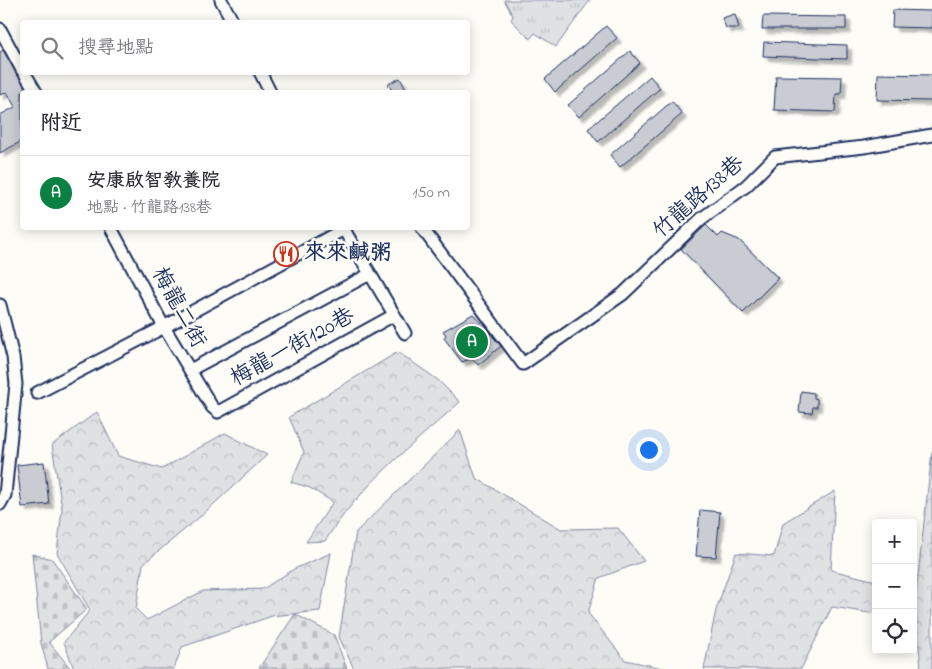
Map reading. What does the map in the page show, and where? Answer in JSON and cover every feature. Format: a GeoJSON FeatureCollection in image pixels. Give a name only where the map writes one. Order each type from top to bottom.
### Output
{"type":"FeatureCollection","features":[{"type":"Feature","properties":{"kind":"street"},"geometry":{"type":"LineString","coordinates":[[221,0],[232,20]]}},
{"type":"Feature","properties":{"kind":"street"},"geometry":{"type":"LineString","coordinates":[[0,28],[20,65]]}},
{"type":"Feature","properties":{"kind":"street"},"geometry":{"type":"LineString","coordinates":[[25,75],[35,90]]}},
{"type":"Feature","properties":{"kind":"street"},"geometry":{"type":"LineString","coordinates":[[262,75],[269,90]]}},
{"type":"Feature","properties":{"kind":"street","name":"竹龍路138巷"},"geometry":{"type":"LineString","coordinates":[[423,230],[522,364],[623,294],[701,219],[746,186],[775,157],[864,147],[932,135]]}},
{"type":"Feature","properties":{"kind":"street","name":"梅龍二街"},"geometry":{"type":"LineString","coordinates":[[112,230],[164,327],[212,407]]}},
{"type":"Feature","properties":{"kind":"street"},"geometry":{"type":"LineString","coordinates":[[37,393],[164,327],[340,230]]}},
{"type":"Feature","properties":{"kind":"street"},"geometry":{"type":"LineString","coordinates":[[345,230],[405,333]]}},
{"type":"Feature","properties":{"kind":"street"},"geometry":{"type":"LineString","coordinates":[[190,370],[370,274]]}},
{"type":"Feature","properties":{"kind":"street"},"geometry":{"type":"LineString","coordinates":[[0,305],[13,357],[16,384],[6,441],[5,495],[0,504]]}},
{"type":"Feature","properties":{"kind":"street","name":"梅龍一街120巷"},"geometry":{"type":"LineString","coordinates":[[212,407],[218,412],[394,315]]}},
{"type":"Feature","properties":{"kind":"green space"},"geometry":{"type":"Polygon","coordinates":[[[504,0],[590,0],[556,47],[535,33],[530,39],[511,20],[513,16],[504,0]]]}},
{"type":"Feature","properties":{"kind":"green space"},"geometry":{"type":"Polygon","coordinates":[[[398,352],[438,380],[460,402],[405,450],[370,484],[325,541],[306,542],[333,502],[310,488],[291,482],[304,452],[289,417],[398,352]]]}},
{"type":"Feature","properties":{"kind":"green space"},"geometry":{"type":"Polygon","coordinates":[[[97,412],[118,456],[162,469],[225,433],[267,455],[201,516],[143,564],[136,609],[147,620],[203,591],[263,589],[294,569],[331,553],[320,611],[272,616],[182,647],[174,669],[74,669],[64,642],[90,610],[57,553],[62,509],[52,445],[97,412]]]}},
{"type":"Feature","properties":{"kind":"green space"},"geometry":{"type":"Polygon","coordinates":[[[460,430],[476,478],[561,529],[618,528],[644,561],[599,578],[588,613],[625,660],[667,669],[354,669],[339,637],[356,532],[460,430]]]}},
{"type":"Feature","properties":{"kind":"green space"},"geometry":{"type":"Polygon","coordinates":[[[932,452],[932,669],[921,669],[917,624],[917,584],[932,452]]]}},
{"type":"Feature","properties":{"kind":"green space"},"geometry":{"type":"Polygon","coordinates":[[[835,491],[831,570],[872,580],[872,613],[832,607],[801,669],[704,669],[716,610],[736,553],[774,556],[783,523],[835,491]]]}},
{"type":"Feature","properties":{"kind":"green space"},"geometry":{"type":"Polygon","coordinates":[[[32,554],[52,559],[87,609],[49,642],[71,669],[48,669],[41,643],[32,554]]]}},
{"type":"Feature","properties":{"kind":"green space"},"geometry":{"type":"Polygon","coordinates":[[[295,614],[334,635],[347,669],[259,668],[295,614]]]}},
{"type":"Feature","properties":{"kind":"building"},"geometry":{"type":"Polygon","coordinates":[[[893,10],[932,11],[932,28],[892,27],[893,10]]]}},
{"type":"Feature","properties":{"kind":"building"},"geometry":{"type":"Polygon","coordinates":[[[735,14],[739,28],[726,28],[722,18],[735,14]]]}},
{"type":"Feature","properties":{"kind":"building"},"geometry":{"type":"Polygon","coordinates":[[[763,16],[846,17],[846,29],[762,29],[763,16]]]}},
{"type":"Feature","properties":{"kind":"building"},"geometry":{"type":"Polygon","coordinates":[[[606,26],[617,38],[555,92],[545,79],[606,26]]]}},
{"type":"Feature","properties":{"kind":"building"},"geometry":{"type":"Polygon","coordinates":[[[764,42],[847,45],[847,59],[763,56],[764,42]]]}},
{"type":"Feature","properties":{"kind":"building"},"geometry":{"type":"Polygon","coordinates":[[[3,50],[27,90],[20,90],[20,142],[0,153],[0,115],[15,107],[7,92],[0,95],[0,52],[3,50]]]}},
{"type":"Feature","properties":{"kind":"building"},"geometry":{"type":"Polygon","coordinates":[[[630,51],[640,63],[579,117],[568,105],[630,51]]]}},
{"type":"Feature","properties":{"kind":"building"},"geometry":{"type":"Polygon","coordinates":[[[878,74],[932,75],[932,101],[877,100],[878,74]]]}},
{"type":"Feature","properties":{"kind":"building"},"geometry":{"type":"Polygon","coordinates":[[[650,76],[660,88],[598,142],[588,129],[650,76]]]}},
{"type":"Feature","properties":{"kind":"building"},"geometry":{"type":"Polygon","coordinates":[[[776,76],[842,77],[841,94],[836,94],[835,112],[774,110],[776,76]]]}},
{"type":"Feature","properties":{"kind":"building"},"geometry":{"type":"Polygon","coordinates":[[[400,78],[406,90],[392,90],[388,84],[400,78]]]}},
{"type":"Feature","properties":{"kind":"building"},"geometry":{"type":"Polygon","coordinates":[[[672,101],[682,114],[620,167],[610,155],[672,101]]]}},
{"type":"Feature","properties":{"kind":"building"},"geometry":{"type":"Polygon","coordinates":[[[706,225],[718,237],[722,233],[739,240],[778,278],[743,313],[681,249],[706,225]]]}},
{"type":"Feature","properties":{"kind":"building"},"geometry":{"type":"Polygon","coordinates":[[[473,314],[501,346],[478,365],[472,358],[462,362],[444,338],[446,335],[443,331],[473,314]]]}},
{"type":"Feature","properties":{"kind":"building"},"geometry":{"type":"Polygon","coordinates":[[[801,391],[814,393],[814,398],[817,399],[817,407],[813,407],[812,413],[799,412],[801,391]]]}},
{"type":"Feature","properties":{"kind":"building"},"geometry":{"type":"Polygon","coordinates":[[[44,462],[49,504],[22,507],[17,465],[44,462]]]}},
{"type":"Feature","properties":{"kind":"building"},"geometry":{"type":"Polygon","coordinates":[[[700,510],[720,512],[716,557],[696,556],[700,510]]]}},
{"type":"Feature","properties":{"kind":"place","name":"來來鹹粥"},"geometry":{"type":"Point","coordinates":[286,254]}},
{"type":"Feature","properties":{"kind":"place","name":"安康啟智教養院"},"geometry":{"type":"Point","coordinates":[472,342]}}]}
